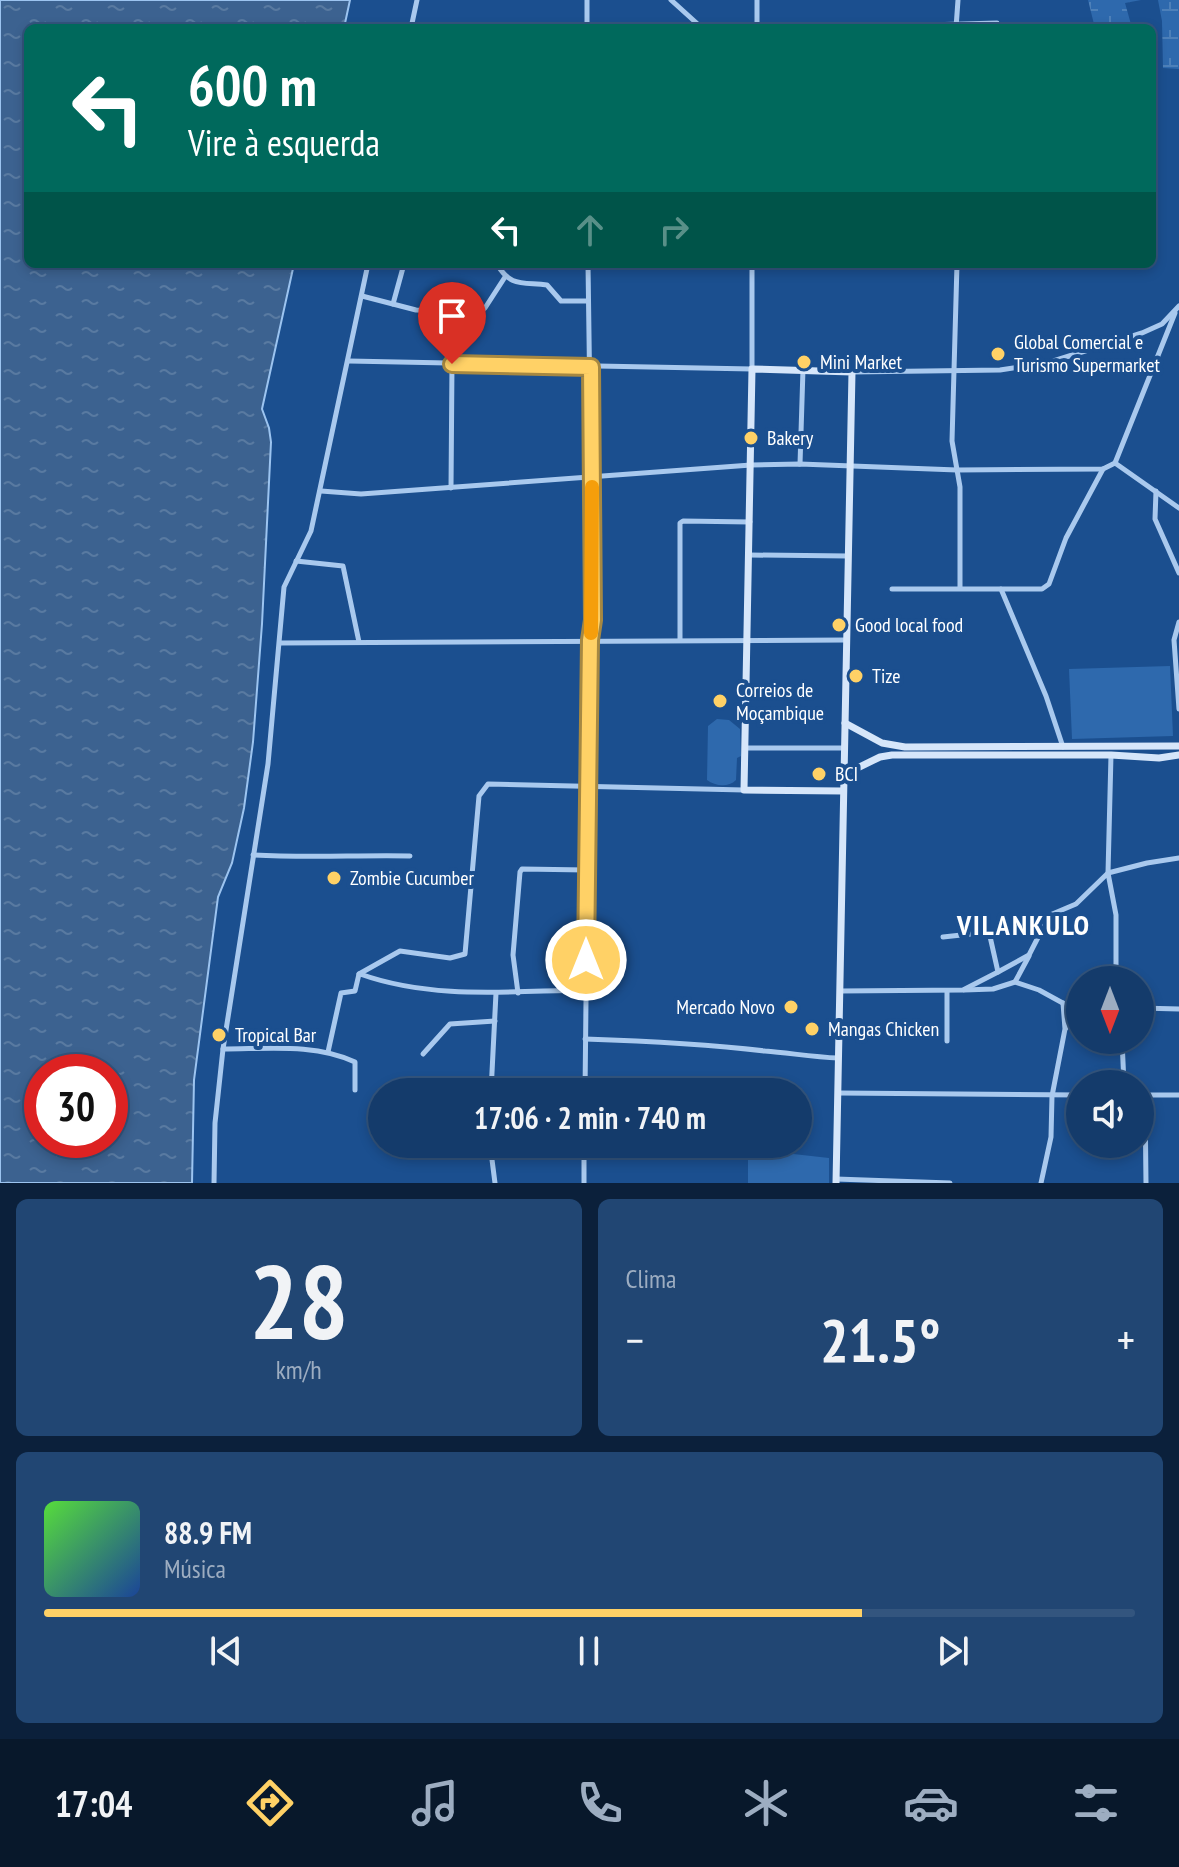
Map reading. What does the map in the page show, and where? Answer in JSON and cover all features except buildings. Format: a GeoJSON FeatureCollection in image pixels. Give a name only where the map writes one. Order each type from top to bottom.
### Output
{"type":"FeatureCollection","features":[{"type":"Feature","properties":{"kind":"main road"},"geometry":{"type":"LineString","coordinates":[[836,1181],[852,372],[752,369],[744,790],[843,791]]}},
{"type":"Feature","properties":{"kind":"main road"},"geometry":{"type":"LineString","coordinates":[[845,723],[882,743],[905,747],[1179,746]]}},
{"type":"Feature","properties":{"kind":"main road"},"geometry":{"type":"LineString","coordinates":[[1153,758],[1154,745]]}},
{"type":"Feature","properties":{"kind":"main road"},"geometry":{"type":"LineString","coordinates":[[1169,745],[1169,757]]}},
{"type":"Feature","properties":{"kind":"main road"},"geometry":{"type":"LineString","coordinates":[[843,775],[866,763],[892,755],[1111,755],[1153,758],[1179,755]]}},
{"type":"Feature","properties":{"kind":"street"},"geometry":{"type":"LineString","coordinates":[[412,24],[417,0]]}},
{"type":"Feature","properties":{"kind":"street"},"geometry":{"type":"LineString","coordinates":[[587,0],[587,24]]}},
{"type":"Feature","properties":{"kind":"street"},"geometry":{"type":"LineString","coordinates":[[671,0],[698,24]]}},
{"type":"Feature","properties":{"kind":"street"},"geometry":{"type":"LineString","coordinates":[[757,0],[757,24]]}},
{"type":"Feature","properties":{"kind":"street"},"geometry":{"type":"LineString","coordinates":[[956,24],[958,0]]}},
{"type":"Feature","properties":{"kind":"street"},"geometry":{"type":"LineString","coordinates":[[976,24],[997,23]]}},
{"type":"Feature","properties":{"kind":"street"},"geometry":{"type":"LineString","coordinates":[[214,1183],[215,1123],[223,1049],[268,764],[284,587],[311,531],[367,268]]}},
{"type":"Feature","properties":{"kind":"street"},"geometry":{"type":"LineString","coordinates":[[393,304],[403,268]]}},
{"type":"Feature","properties":{"kind":"street"},"geometry":{"type":"LineString","coordinates":[[499,268],[511,281],[547,285],[561,301],[588,301]]}},
{"type":"Feature","properties":{"kind":"street"},"geometry":{"type":"LineString","coordinates":[[585,1078],[587,787],[593,620],[588,268]]}},
{"type":"Feature","properties":{"kind":"street"},"geometry":{"type":"LineString","coordinates":[[349,361],[752,369],[752,268]]}},
{"type":"Feature","properties":{"kind":"street"},"geometry":{"type":"LineString","coordinates":[[957,268],[952,441],[961,509],[960,588]]}},
{"type":"Feature","properties":{"kind":"street"},"geometry":{"type":"LineString","coordinates":[[362,296],[416,310],[442,311],[457,318],[470,319],[485,308],[505,277]]}},
{"type":"Feature","properties":{"kind":"street"},"geometry":{"type":"LineString","coordinates":[[852,372],[1000,370],[1047,363],[1142,333],[1162,324],[1177,310]]}},
{"type":"Feature","properties":{"kind":"street"},"geometry":{"type":"LineString","coordinates":[[321,491],[361,494],[751,465],[957,470],[1103,469],[1115,463],[1177,310]]}},
{"type":"Feature","properties":{"kind":"street"},"geometry":{"type":"LineString","coordinates":[[451,488],[452,364]]}},
{"type":"Feature","properties":{"kind":"street"},"geometry":{"type":"LineString","coordinates":[[800,464],[803,369]]}},
{"type":"Feature","properties":{"kind":"street"},"geometry":{"type":"LineString","coordinates":[[1115,463],[1179,508]]}},
{"type":"Feature","properties":{"kind":"street"},"geometry":{"type":"LineString","coordinates":[[892,589],[1042,589],[1049,584],[1066,538],[1103,469]]}},
{"type":"Feature","properties":{"kind":"street"},"geometry":{"type":"LineString","coordinates":[[1156,491],[1155,519],[1179,573]]}},
{"type":"Feature","properties":{"kind":"street"},"geometry":{"type":"LineString","coordinates":[[680,640],[680,523],[751,522]]}},
{"type":"Feature","properties":{"kind":"street"},"geometry":{"type":"LineString","coordinates":[[750,555],[848,556]]}},
{"type":"Feature","properties":{"kind":"street"},"geometry":{"type":"LineString","coordinates":[[296,561],[343,566],[359,642]]}},
{"type":"Feature","properties":{"kind":"street"},"geometry":{"type":"LineString","coordinates":[[1001,589],[1046,696],[1063,747]]}},
{"type":"Feature","properties":{"kind":"street"},"geometry":{"type":"LineString","coordinates":[[1179,622],[1174,636],[1179,709]]}},
{"type":"Feature","properties":{"kind":"street"},"geometry":{"type":"LineString","coordinates":[[280,643],[846,640]]}},
{"type":"Feature","properties":{"kind":"street"},"geometry":{"type":"LineString","coordinates":[[746,748],[843,748]]}},
{"type":"Feature","properties":{"kind":"street"},"geometry":{"type":"LineString","coordinates":[[1111,755],[1108,873],[1116,915],[1116,966]]}},
{"type":"Feature","properties":{"kind":"street"},"geometry":{"type":"LineString","coordinates":[[328,1052],[341,993],[355,991],[359,974],[400,951],[450,958],[465,954],[479,796],[488,784],[744,790]]}},
{"type":"Feature","properties":{"kind":"street"},"geometry":{"type":"LineString","coordinates":[[253,855],[312,858],[333,854],[410,856]]}},
{"type":"Feature","properties":{"kind":"street"},"geometry":{"type":"LineString","coordinates":[[943,937],[989,932],[1050,915],[1076,904],[1108,873],[1179,858]]}},
{"type":"Feature","properties":{"kind":"street"},"geometry":{"type":"LineString","coordinates":[[518,993],[513,955],[520,872],[522,869],[586,870]]}},
{"type":"Feature","properties":{"kind":"street"},"geometry":{"type":"LineString","coordinates":[[840,991],[993,989],[1015,982],[1024,970],[1050,915]]}},
{"type":"Feature","properties":{"kind":"street"},"geometry":{"type":"LineString","coordinates":[[989,932],[998,972]]}},
{"type":"Feature","properties":{"kind":"street"},"geometry":{"type":"LineString","coordinates":[[963,990],[1029,955]]}},
{"type":"Feature","properties":{"kind":"street"},"geometry":{"type":"LineString","coordinates":[[359,974],[410,989],[496,993],[586,990]]}},
{"type":"Feature","properties":{"kind":"street"},"geometry":{"type":"LineString","coordinates":[[1015,982],[1066,1004]]}},
{"type":"Feature","properties":{"kind":"street"},"geometry":{"type":"LineString","coordinates":[[947,991],[947,1041]]}},
{"type":"Feature","properties":{"kind":"street"},"geometry":{"type":"LineString","coordinates":[[492,1078],[496,993]]}},
{"type":"Feature","properties":{"kind":"street"},"geometry":{"type":"LineString","coordinates":[[1041,1183],[1051,1137],[1052,1096],[1065,1029],[1063,1003]]}},
{"type":"Feature","properties":{"kind":"street"},"geometry":{"type":"LineString","coordinates":[[1154,1008],[1179,1009]]}},
{"type":"Feature","properties":{"kind":"street"},"geometry":{"type":"LineString","coordinates":[[423,1054],[450,1024],[495,1021]]}},
{"type":"Feature","properties":{"kind":"street"},"geometry":{"type":"LineString","coordinates":[[585,1039],[668,1042],[839,1058]]}},
{"type":"Feature","properties":{"kind":"street"},"geometry":{"type":"LineString","coordinates":[[223,1049],[328,1052],[355,1062],[355,1090]]}},
{"type":"Feature","properties":{"kind":"street"},"geometry":{"type":"LineString","coordinates":[[839,1093],[1066,1096]]}},
{"type":"Feature","properties":{"kind":"street"},"geometry":{"type":"LineString","coordinates":[[1154,1095],[1179,1095]]}},
{"type":"Feature","properties":{"kind":"street"},"geometry":{"type":"LineString","coordinates":[[492,1158],[495,1183]]}},
{"type":"Feature","properties":{"kind":"street"},"geometry":{"type":"LineString","coordinates":[[584,1158],[584,1183]]}},
{"type":"Feature","properties":{"kind":"street"},"geometry":{"type":"LineString","coordinates":[[1145,1158],[1146,1183]]}},
{"type":"Feature","properties":{"kind":"street"},"geometry":{"type":"LineString","coordinates":[[836,1181],[950,1183]]}},
{"type":"Feature","properties":{"kind":"green space"},"geometry":{"type":"Polygon","coordinates":[[[1088,0],[1141,0],[1125,3],[1131,24],[1094,24],[1088,0]]]}},
{"type":"Feature","properties":{"kind":"green space"},"geometry":{"type":"Polygon","coordinates":[[[1158,0],[1179,0],[1179,69],[1163,68],[1162,21],[1158,0]]]}},
{"type":"Feature","properties":{"kind":"green space"},"geometry":{"type":"Polygon","coordinates":[[[1170,666],[1173,736],[1072,739],[1069,669],[1170,666]]]}},
{"type":"Feature","properties":{"kind":"green space"},"geometry":{"type":"Polygon","coordinates":[[[717,719],[729,720],[740,729],[741,756],[737,758],[736,780],[725,785],[707,780],[708,726],[717,719]]]}},
{"type":"Feature","properties":{"kind":"green space"},"geometry":{"type":"Polygon","coordinates":[[[748,1158],[829,1158],[829,1183],[748,1183],[748,1158]]]}},
{"type":"Feature","properties":{"kind":"water"},"geometry":{"type":"Polygon","coordinates":[[[0,0],[350,0],[345,24],[24,24],[24,268],[293,268],[262,409],[271,442],[253,742],[244,808],[232,863],[218,897],[194,1080],[192,1183],[0,1183],[0,0]]]}},
{"type":"Feature","properties":{"kind":"slow traffic"},"geometry":{"type":"LineString","coordinates":[[591,633],[592,487]]}},
{"type":"Feature","properties":{"kind":"place","name":"Global Comercial e Turismo Supermarket"},"geometry":{"type":"Point","coordinates":[998,354]}},
{"type":"Feature","properties":{"kind":"place","name":"Mini Market"},"geometry":{"type":"Point","coordinates":[804,362]}},
{"type":"Feature","properties":{"kind":"place","name":"Bakery"},"geometry":{"type":"Point","coordinates":[751,438]}},
{"type":"Feature","properties":{"kind":"place","name":"Good local food"},"geometry":{"type":"Point","coordinates":[839,625]}},
{"type":"Feature","properties":{"kind":"place","name":"Tize"},"geometry":{"type":"Point","coordinates":[856,676]}},
{"type":"Feature","properties":{"kind":"place","name":"Correios de Moçambique"},"geometry":{"type":"Point","coordinates":[720,701]}},
{"type":"Feature","properties":{"kind":"place","name":"BCI"},"geometry":{"type":"Point","coordinates":[819,774]}},
{"type":"Feature","properties":{"kind":"place","name":"Zombie Cucumber"},"geometry":{"type":"Point","coordinates":[334,878]}},
{"type":"Feature","properties":{"kind":"place","name":"Mercado Novo"},"geometry":{"type":"Point","coordinates":[791,1007]}},
{"type":"Feature","properties":{"kind":"place","name":"Mangas Chicken"},"geometry":{"type":"Point","coordinates":[812,1029]}},
{"type":"Feature","properties":{"kind":"place","name":"Tropical Bar"},"geometry":{"type":"Point","coordinates":[219,1035]}},
{"type":"Feature","properties":{"kind":"district","name":"VILANKULO"},"geometry":{"type":"Point","coordinates":[1024,925]}},
{"type":"Feature","properties":{"kind":"route"},"geometry":{"type":"LineString","coordinates":[[452,364],[591,367],[593,620],[590,640],[586,960]]}}]}
